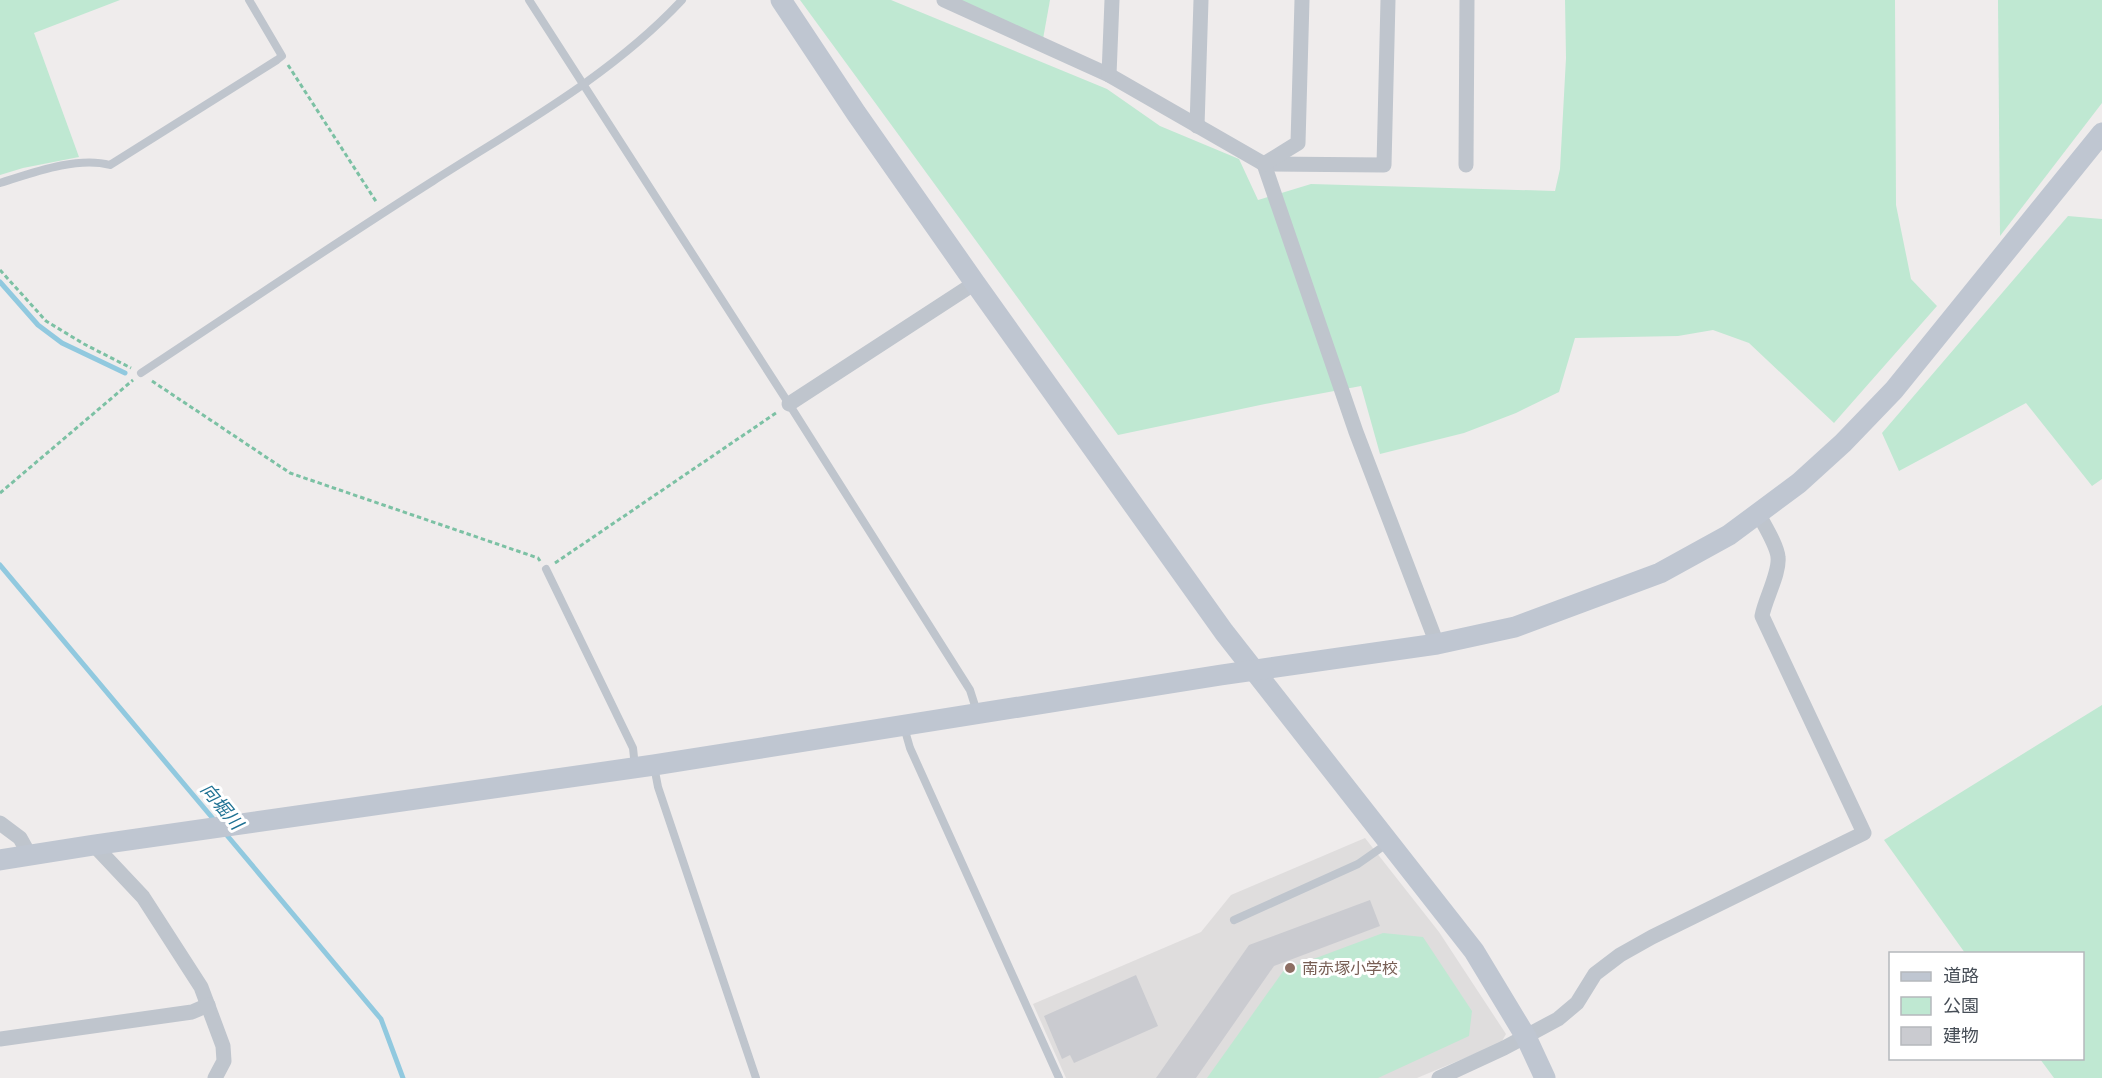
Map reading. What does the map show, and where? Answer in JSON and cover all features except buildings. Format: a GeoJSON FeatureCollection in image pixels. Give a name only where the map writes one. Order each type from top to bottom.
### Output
{"type":"FeatureCollection","features":[{"type":"Feature","properties":{"kind":"street"},"geometry":{"type":"LineString","coordinates":[[781,0],[975,282],[1224,632],[1474,951],[1526,1037],[1545,1078]]}},
{"type":"Feature","properties":{"kind":"street"},"geometry":{"type":"LineString","coordinates":[[944,0],[1109,75],[1264,164],[1384,165],[1388,0]]}},
{"type":"Feature","properties":{"kind":"street"},"geometry":{"type":"LineString","coordinates":[[1109,75],[1112,0]]}},
{"type":"Feature","properties":{"kind":"street"},"geometry":{"type":"LineString","coordinates":[[1197,126],[1201,0]]}},
{"type":"Feature","properties":{"kind":"street"},"geometry":{"type":"LineString","coordinates":[[1264,164],[1298,143],[1302,0]]}},
{"type":"Feature","properties":{"kind":"street"},"geometry":{"type":"LineString","coordinates":[[1466,165],[1467,0]]}},
{"type":"Feature","properties":{"kind":"street"},"geometry":{"type":"LineString","coordinates":[[0,860],[644,766],[1255,670],[1437,644],[1515,627],[1660,573],[1729,535],[1799,483],[1843,443],[1894,390],[2102,133]]}},
{"type":"Feature","properties":{"kind":"street"},"geometry":{"type":"LineString","coordinates":[[1264,164],[1356,432],[1437,644]]}},
{"type":"Feature","properties":{"kind":"street"},"geometry":{"type":"LineString","coordinates":[[789,404],[975,282]]}},
{"type":"Feature","properties":{"kind":"street"},"geometry":{"type":"LineString","coordinates":[[1439,1078],[1526,1037],[1558,1019],[1577,1003],[1595,974],[1620,955],[1864,833],[1762,616],[1764,603],[1773,583],[1778,557],[1758,513]]}},
{"type":"Feature","properties":{"kind":"street"},"geometry":{"type":"LineString","coordinates":[[0,823],[20,838],[30,856]]}},
{"type":"Feature","properties":{"kind":"street"},"geometry":{"type":"LineString","coordinates":[[94,845],[143,897],[201,987],[223,1046],[224,1061],[215,1078]]}},
{"type":"Feature","properties":{"kind":"street"},"geometry":{"type":"LineString","coordinates":[[0,1040],[192,1012],[208,1005]]}},
{"type":"Feature","properties":{"kind":"lane"},"geometry":{"type":"LineString","coordinates":[[0,183],[40,170],[68,165],[100,162],[110,165],[282,56],[249,0]]}},
{"type":"Feature","properties":{"kind":"lane"},"geometry":{"type":"LineString","coordinates":[[529,0],[970,690],[977,714]]}},
{"type":"Feature","properties":{"kind":"lane"},"geometry":{"type":"LineString","coordinates":[[141,373],[582,85],[656,28],[682,0]]}},
{"type":"Feature","properties":{"kind":"lane"},"geometry":{"type":"LineString","coordinates":[[546,569],[633,748],[658,787],[756,1078]]}},
{"type":"Feature","properties":{"kind":"lane"},"geometry":{"type":"LineString","coordinates":[[904,725],[910,748],[1059,1078]]}},
{"type":"Feature","properties":{"kind":"lane"},"geometry":{"type":"LineString","coordinates":[[1234,920],[1358,864],[1389,842]]}},
{"type":"Feature","properties":{"kind":"path"},"geometry":{"type":"LineString","coordinates":[[282,56],[383,213]]}},
{"type":"Feature","properties":{"kind":"path"},"geometry":{"type":"LineString","coordinates":[[0,270],[46,321],[84,344],[141,373],[290,473],[538,558],[546,569],[789,404]]}},
{"type":"Feature","properties":{"kind":"path"},"geometry":{"type":"LineString","coordinates":[[0,493],[141,373]]}},
{"type":"Feature","properties":{"kind":"shaded area","name":"南赤塚小学校"},"geometry":{"type":"Polygon","coordinates":[[[1365,838],[1439,932],[1506,1034],[1501,1043],[1417,1078],[1066,1078],[1033,1004],[1201,932],[1231,895],[1365,838]]]}},
{"type":"Feature","properties":{"kind":"green space"},"geometry":{"type":"Polygon","coordinates":[[[0,0],[120,0],[34,33],[79,157],[0,175],[0,0]]]}},
{"type":"Feature","properties":{"kind":"green space"},"geometry":{"type":"Polygon","coordinates":[[[800,0],[891,0],[1107,89],[1160,126],[1239,159],[1258,200],[1311,184],[1555,191],[1560,169],[1566,58],[1565,0],[1895,0],[1896,205],[1911,279],[1937,306],[1834,423],[1749,343],[1713,330],[1678,336],[1575,338],[1559,392],[1516,413],[1464,433],[1380,454],[1361,386],[1118,435],[800,0]]]}},
{"type":"Feature","properties":{"kind":"green space"},"geometry":{"type":"Polygon","coordinates":[[[955,0],[1050,0],[1043,39],[955,0]]]}},
{"type":"Feature","properties":{"kind":"green space"},"geometry":{"type":"Polygon","coordinates":[[[1998,0],[2102,0],[2102,103],[2000,236],[1998,0]]]}},
{"type":"Feature","properties":{"kind":"green space"},"geometry":{"type":"Polygon","coordinates":[[[2068,216],[2102,219],[2102,479],[2092,486],[2026,403],[1899,471],[1882,433],[2068,216]]]}},
{"type":"Feature","properties":{"kind":"green space"},"geometry":{"type":"Polygon","coordinates":[[[2102,705],[2102,1078],[2054,1078],[2041,1060],[2084,1060],[2084,952],[1964,952],[1884,840],[2102,705]]]}},
{"type":"Feature","properties":{"kind":"green space"},"geometry":{"type":"Polygon","coordinates":[[[1383,933],[1423,937],[1472,1011],[1469,1036],[1378,1078],[1207,1078],[1284,970],[1383,933]]]}},
{"type":"Feature","properties":{"kind":"waterway"},"geometry":{"type":"LineString","coordinates":[[0,282],[38,325],[62,343],[125,373]]}},
{"type":"Feature","properties":{"kind":"waterway","name":"向堀川"},"geometry":{"type":"LineString","coordinates":[[0,565],[215,821]]}},
{"type":"Feature","properties":{"kind":"waterway","name":"向堀川"},"geometry":{"type":"LineString","coordinates":[[225,833],[381,1019],[403,1078]]}},
{"type":"Feature","properties":{"kind":"place","name":"南赤塚小学校"},"geometry":{"type":"Point","coordinates":[1290,968]}}]}
